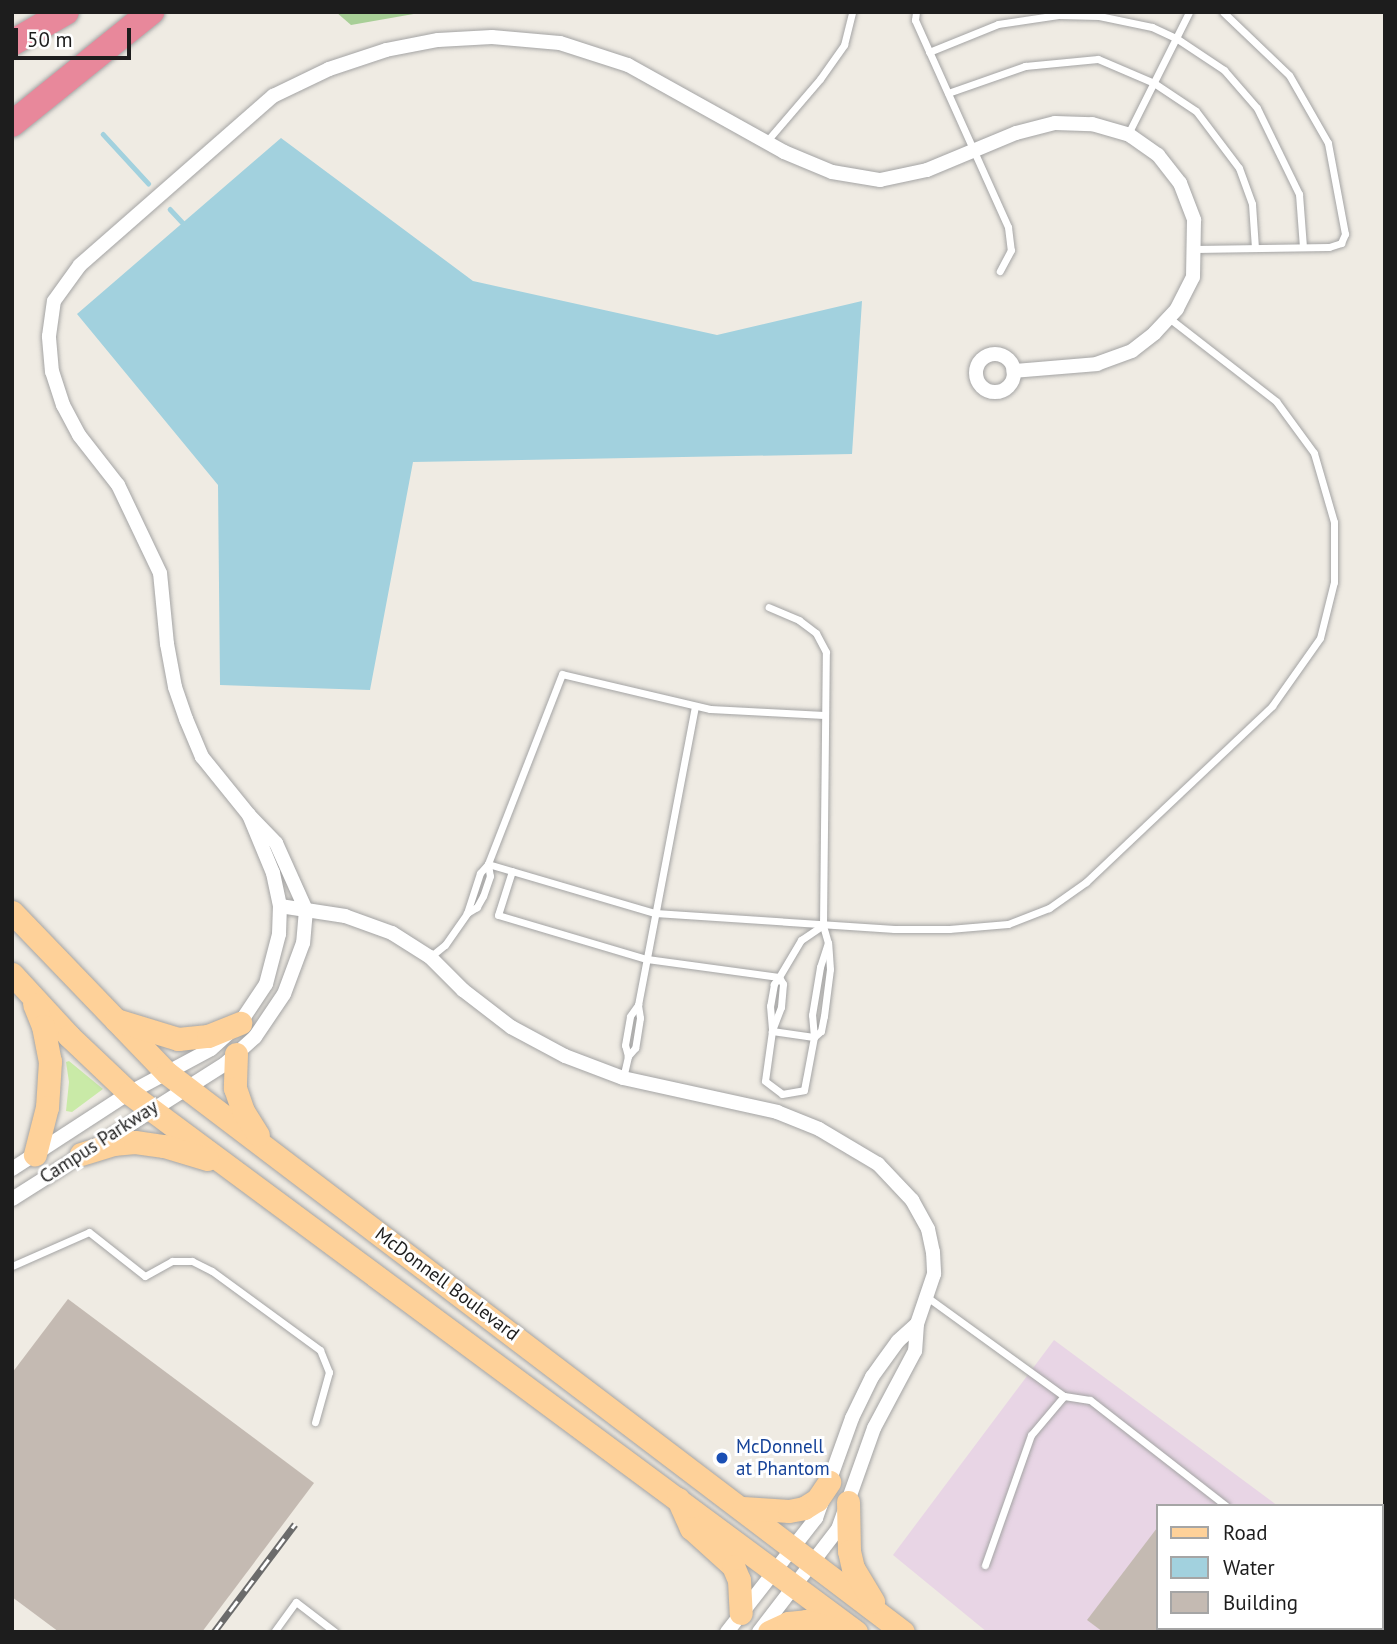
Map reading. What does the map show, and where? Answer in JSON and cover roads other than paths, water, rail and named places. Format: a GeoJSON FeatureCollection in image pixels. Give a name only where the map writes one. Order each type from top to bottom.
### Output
{"type":"FeatureCollection","features":[{"type":"Feature","properties":{"kind":"highway"},"geometry":{"type":"LineString","coordinates":[[12,43],[66,12]]}},
{"type":"Feature","properties":{"kind":"highway"},"geometry":{"type":"LineString","coordinates":[[12,124],[151,12]]}},
{"type":"Feature","properties":{"kind":"main road","name":"McDonnell Boulevard"},"geometry":{"type":"LineString","coordinates":[[12,912],[111,1018],[176,1079],[903,1632]]}},
{"type":"Feature","properties":{"kind":"main road","name":"McDonnell Boulevard"},"geometry":{"type":"LineString","coordinates":[[12,974],[129,1094],[775,1568],[856,1632]]}},
{"type":"Feature","properties":{"kind":"main road"},"geometry":{"type":"LineString","coordinates":[[28,991],[43,1026],[50,1061],[47,1107],[34,1154]]}},
{"type":"Feature","properties":{"kind":"main road"},"geometry":{"type":"LineString","coordinates":[[111,1018],[178,1040],[208,1036],[240,1023]]}},
{"type":"Feature","properties":{"kind":"main road"},"geometry":{"type":"LineString","coordinates":[[236,1054],[235,1088],[243,1111],[266,1147]]}},
{"type":"Feature","properties":{"kind":"main road"},"geometry":{"type":"LineString","coordinates":[[81,1154],[113,1144],[135,1142],[220,1161]]}},
{"type":"Feature","properties":{"kind":"main road"},"geometry":{"type":"LineString","coordinates":[[742,1508],[789,1511],[804,1508],[817,1500],[829,1482]]}},
{"type":"Feature","properties":{"kind":"main road"},"geometry":{"type":"LineString","coordinates":[[676,1496],[691,1528],[733,1566],[739,1580],[734,1623]]}},
{"type":"Feature","properties":{"kind":"main road"},"geometry":{"type":"LineString","coordinates":[[848,1502],[846,1541],[853,1568],[882,1615]]}},
{"type":"Feature","properties":{"kind":"main road"},"geometry":{"type":"LineString","coordinates":[[769,1632],[788,1623],[806,1621],[845,1632]]}},
{"type":"Feature","properties":{"kind":"street"},"geometry":{"type":"LineString","coordinates":[[176,1079],[236,1054],[256,1037],[284,994],[303,943],[306,910],[276,843],[249,815],[202,757],[175,687],[167,644],[160,573],[118,485],[79,435],[68,415],[52,372],[49,336],[54,300],[80,265],[273,96],[329,69],[386,50],[438,40],[492,37],[560,43],[628,65],[766,142],[832,172],[880,180],[927,170],[1016,132],[1055,123],[1092,124],[1128,134],[1158,155],[1180,183],[1194,219],[1193,277],[1169,318],[1132,351],[1097,364],[1013,371]]}},
{"type":"Feature","properties":{"kind":"street"},"geometry":{"type":"LineString","coordinates":[[176,1079],[240,1023],[266,984],[279,934],[280,906],[273,873],[249,815]]}},
{"type":"Feature","properties":{"kind":"street"},"geometry":{"type":"LineString","coordinates":[[280,906],[345,916],[392,933],[430,957],[463,990],[511,1027],[565,1056],[623,1078],[777,1112],[819,1129],[878,1164],[912,1200],[928,1228],[934,1274],[917,1324],[915,1351],[874,1428],[838,1529],[794,1583],[760,1632]]}},
{"type":"Feature","properties":{"kind":"street","name":"Campus Parkway"},"geometry":{"type":"LineString","coordinates":[[12,1169],[129,1094],[176,1079]]}},
{"type":"Feature","properties":{"kind":"street","name":"Campus Parkway"},"geometry":{"type":"LineString","coordinates":[[12,1199],[150,1109],[176,1079]]}},
{"type":"Feature","properties":{"kind":"street"},"geometry":{"type":"LineString","coordinates":[[734,1623],[816,1518],[852,1418],[872,1377],[898,1341],[917,1324]]}},
{"type":"Feature","properties":{"kind":"lane"},"geometry":{"type":"LineString","coordinates":[[766,142],[821,79],[844,45],[852,12]]}},
{"type":"Feature","properties":{"kind":"lane"},"geometry":{"type":"LineString","coordinates":[[916,12],[915,20],[1008,227],[1010,250],[1000,271]]}},
{"type":"Feature","properties":{"kind":"lane"},"geometry":{"type":"LineString","coordinates":[[1128,134],[1189,12]]}},
{"type":"Feature","properties":{"kind":"lane"},"geometry":{"type":"LineString","coordinates":[[1195,249],[1303,247],[1341,243],[1345,234],[1328,143],[1289,75],[1223,12]]}},
{"type":"Feature","properties":{"kind":"lane"},"geometry":{"type":"LineString","coordinates":[[929,51],[998,24],[1059,15],[1099,16],[1152,27],[1176,38],[1224,70],[1257,108],[1299,194],[1303,247]]}},
{"type":"Feature","properties":{"kind":"lane"},"geometry":{"type":"LineString","coordinates":[[948,93],[1025,66],[1098,59],[1154,83],[1196,111],[1239,168],[1252,204],[1255,248]]}},
{"type":"Feature","properties":{"kind":"lane"},"geometry":{"type":"LineString","coordinates":[[488,864],[655,913],[822,925],[949,929],[1008,924],[1049,908],[1086,882],[1272,706],[1320,638],[1334,582],[1334,522],[1314,453],[1276,401],[1169,318]]}},
{"type":"Feature","properties":{"kind":"lane"},"geometry":{"type":"LineString","coordinates":[[769,607],[799,620],[816,633],[826,652],[822,925],[828,943],[820,967],[812,1015],[814,1037],[804,1090],[782,1094],[765,1080],[772,1031],[774,984],[801,940],[822,925]]}},
{"type":"Feature","properties":{"kind":"lane"},"geometry":{"type":"LineString","coordinates":[[430,957],[446,945],[467,912],[477,906],[483,896],[490,876],[488,864],[562,674],[695,706],[824,715]]}},
{"type":"Feature","properties":{"kind":"lane"},"geometry":{"type":"LineString","coordinates":[[623,1078],[628,1056],[625,1045],[630,1016],[638,1006],[695,706]]}},
{"type":"Feature","properties":{"kind":"lane"},"geometry":{"type":"LineString","coordinates":[[512,871],[498,915],[647,959],[779,977]]}},
{"type":"Feature","properties":{"kind":"lane"},"geometry":{"type":"LineString","coordinates":[[772,1031],[814,1037]]}},
{"type":"Feature","properties":{"kind":"lane"},"geometry":{"type":"LineString","coordinates":[[777,1112],[782,1094]]}},
{"type":"Feature","properties":{"kind":"lane"},"geometry":{"type":"LineString","coordinates":[[12,1266],[89,1232],[145,1276],[172,1261],[192,1261],[212,1271],[320,1350],[329,1372],[315,1422]]}},
{"type":"Feature","properties":{"kind":"lane"},"geometry":{"type":"LineString","coordinates":[[927,1297],[1064,1396],[1090,1400],[1223,1504]]}},
{"type":"Feature","properties":{"kind":"lane"},"geometry":{"type":"LineString","coordinates":[[985,1565],[1031,1435],[1064,1396]]}},
{"type":"Feature","properties":{"kind":"lane"},"geometry":{"type":"LineString","coordinates":[[274,1632],[296,1602],[329,1630]]}},
{"type":"Feature","properties":{"kind":"water"},"geometry":{"type":"Polygon","coordinates":[[[281,138],[473,281],[717,335],[862,301],[852,454],[413,462],[370,690],[220,685],[218,485],[77,314],[281,138]]]}},
{"type":"Feature","properties":{"kind":"waterway"},"geometry":{"type":"LineString","coordinates":[[103,134],[148,183]]}},
{"type":"Feature","properties":{"kind":"waterway"},"geometry":{"type":"LineString","coordinates":[[170,209],[183,223]]}},
{"type":"Feature","properties":{"kind":"railway"},"geometry":{"type":"LineString","coordinates":[[214,1632],[295,1524]]}},
{"type":"Feature","properties":{"kind":"place","name":"McDonnell at Phantom"},"geometry":{"type":"Point","coordinates":[722,1458]}}]}
